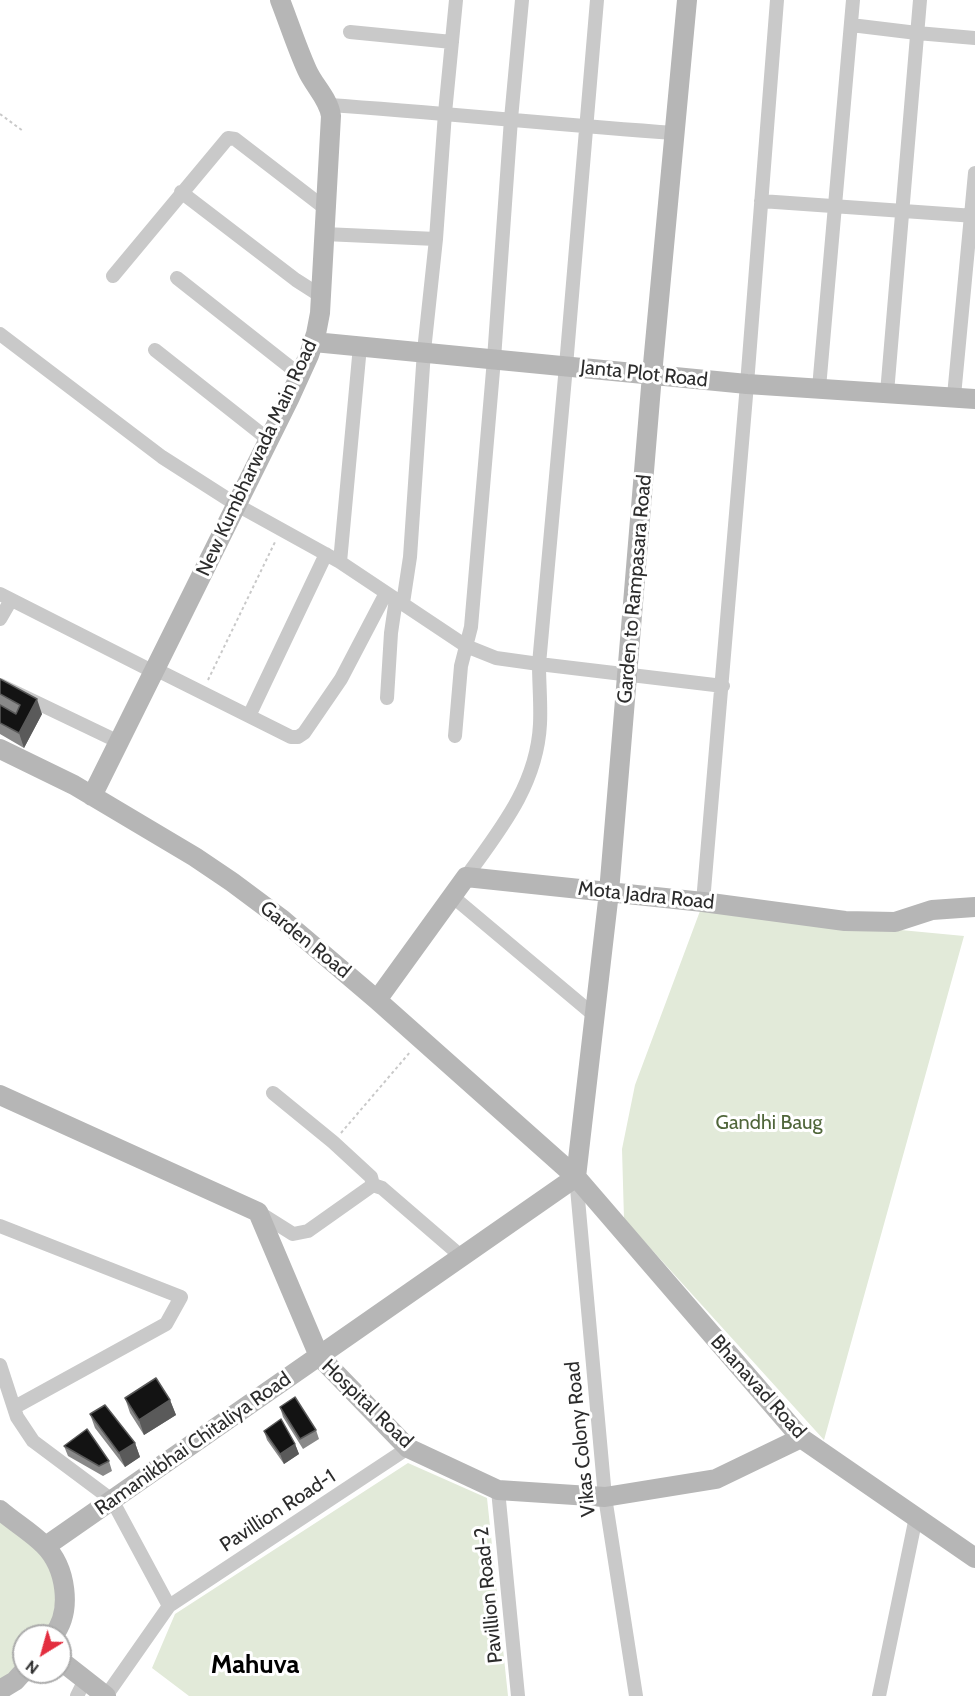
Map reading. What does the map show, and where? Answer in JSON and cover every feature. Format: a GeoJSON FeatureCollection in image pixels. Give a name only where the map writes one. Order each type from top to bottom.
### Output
{"type":"FeatureCollection","features":[{"type":"Feature","properties":{"kind":"main road","name":"New Kumbharwada Main Road"},"geometry":{"type":"LineString","coordinates":[[92,796],[237,505],[314,342],[321,296],[331,116],[329,105],[307,69],[280,0]]}},
{"type":"Feature","properties":{"kind":"main road","name":"Garden to Rampasara Road"},"geometry":{"type":"LineString","coordinates":[[576,1177],[609,892],[629,675],[652,375],[687,0]]}},
{"type":"Feature","properties":{"kind":"main road","name":"Janta Plot Road"},"geometry":{"type":"LineString","coordinates":[[314,342],[747,384],[975,399]]}},
{"type":"Feature","properties":{"kind":"main road","name":"Garden Road"},"geometry":{"type":"LineString","coordinates":[[0,749],[92,796],[195,857],[232,882],[283,920],[377,1000],[576,1177]]}},
{"type":"Feature","properties":{"kind":"main road","name":"Mota Jadra Road"},"geometry":{"type":"LineString","coordinates":[[466,877],[703,902],[845,921],[884,923],[903,920],[932,910],[975,907]]}},
{"type":"Feature","properties":{"kind":"main road"},"geometry":{"type":"LineString","coordinates":[[377,1000],[466,877]]}},
{"type":"Feature","properties":{"kind":"main road"},"geometry":{"type":"LineString","coordinates":[[0,1095],[258,1212]]}},
{"type":"Feature","properties":{"kind":"main road","name":"Ramanikbhai Chitaliya Road"},"geometry":{"type":"LineString","coordinates":[[46,1546],[576,1177]]}},
{"type":"Feature","properties":{"kind":"main road","name":"Bhanavad Road"},"geometry":{"type":"LineString","coordinates":[[576,1177],[801,1438],[975,1558]]}},
{"type":"Feature","properties":{"kind":"main road","name":"Hospital Road"},"geometry":{"type":"LineString","coordinates":[[258,1212],[319,1356],[408,1448],[498,1490],[605,1497],[716,1479],[801,1438]]}},
{"type":"Feature","properties":{"kind":"main road"},"geometry":{"type":"LineString","coordinates":[[0,1510],[46,1546],[62,1574],[66,1603],[58,1624]]}},
{"type":"Feature","properties":{"kind":"main road"},"geometry":{"type":"LineString","coordinates":[[81,1688],[106,1696]]}},
{"type":"Feature","properties":{"kind":"street"},"geometry":{"type":"LineString","coordinates":[[387,698],[395,598],[410,557],[424,351],[456,0]]}},
{"type":"Feature","properties":{"kind":"street"},"geometry":{"type":"LineString","coordinates":[[455,736],[461,666],[471,627],[522,0]]}},
{"type":"Feature","properties":{"kind":"street"},"geometry":{"type":"LineString","coordinates":[[466,877],[511,814],[524,790],[532,770],[540,726],[538,664],[597,0]]}},
{"type":"Feature","properties":{"kind":"street"},"geometry":{"type":"LineString","coordinates":[[703,902],[723,686],[777,0]]}},
{"type":"Feature","properties":{"kind":"street"},"geometry":{"type":"LineString","coordinates":[[819,388],[853,0]]}},
{"type":"Feature","properties":{"kind":"street"},"geometry":{"type":"LineString","coordinates":[[887,393],[920,0]]}},
{"type":"Feature","properties":{"kind":"street"},"geometry":{"type":"LineString","coordinates":[[851,25],[975,38]]}},
{"type":"Feature","properties":{"kind":"street"},"geometry":{"type":"LineString","coordinates":[[350,32],[452,42]]}},
{"type":"Feature","properties":{"kind":"street"},"geometry":{"type":"LineString","coordinates":[[329,105],[445,112],[587,127],[675,133]]}},
{"type":"Feature","properties":{"kind":"street"},"geometry":{"type":"LineString","coordinates":[[113,276],[224,139],[232,137],[326,209]]}},
{"type":"Feature","properties":{"kind":"street"},"geometry":{"type":"LineString","coordinates":[[954,396],[973,216],[975,173]]}},
{"type":"Feature","properties":{"kind":"street"},"geometry":{"type":"LineString","coordinates":[[182,192],[296,280],[321,296]]}},
{"type":"Feature","properties":{"kind":"street"},"geometry":{"type":"LineString","coordinates":[[761,201],[973,216]]}},
{"type":"Feature","properties":{"kind":"street"},"geometry":{"type":"LineString","coordinates":[[324,234],[436,239]]}},
{"type":"Feature","properties":{"kind":"street"},"geometry":{"type":"LineString","coordinates":[[177,278],[300,375]]}},
{"type":"Feature","properties":{"kind":"street"},"geometry":{"type":"LineString","coordinates":[[0,334],[162,456],[237,505],[340,562],[466,646],[496,658],[723,686]]}},
{"type":"Feature","properties":{"kind":"street"},"geometry":{"type":"LineString","coordinates":[[340,562],[360,346]]}},
{"type":"Feature","properties":{"kind":"street"},"geometry":{"type":"LineString","coordinates":[[155,350],[268,440]]}},
{"type":"Feature","properties":{"kind":"street"},"geometry":{"type":"LineString","coordinates":[[249,716],[326,554]]}},
{"type":"Feature","properties":{"kind":"street"},"geometry":{"type":"LineString","coordinates":[[0,619],[5,597],[291,736],[302,735],[395,598]]}},
{"type":"Feature","properties":{"kind":"street"},"geometry":{"type":"LineString","coordinates":[[0,685],[119,742]]}},
{"type":"Feature","properties":{"kind":"street"},"geometry":{"type":"LineString","coordinates":[[452,896],[595,1017]]}},
{"type":"Feature","properties":{"kind":"street"},"geometry":{"type":"LineString","coordinates":[[273,1093],[333,1142],[371,1177],[373,1185]]}},
{"type":"Feature","properties":{"kind":"street","name":"Vikas Colony Road"},"geometry":{"type":"LineString","coordinates":[[576,1177],[605,1497],[636,1696]]}},
{"type":"Feature","properties":{"kind":"street"},"geometry":{"type":"LineString","coordinates":[[258,1212],[293,1234],[308,1231],[373,1185]]}},
{"type":"Feature","properties":{"kind":"street"},"geometry":{"type":"LineString","coordinates":[[373,1185],[382,1188],[462,1257]]}},
{"type":"Feature","properties":{"kind":"street"},"geometry":{"type":"LineString","coordinates":[[0,1226],[181,1297],[166,1324],[15,1407]]}},
{"type":"Feature","properties":{"kind":"street"},"geometry":{"type":"LineString","coordinates":[[0,1365],[17,1417],[33,1441],[112,1500],[169,1606]]}},
{"type":"Feature","properties":{"kind":"street","name":"Pavillion Road-1"},"geometry":{"type":"LineString","coordinates":[[106,1696],[169,1606],[408,1448]]}},
{"type":"Feature","properties":{"kind":"street","name":"Pavillion Road-2"},"geometry":{"type":"LineString","coordinates":[[498,1490],[518,1696]]}},
{"type":"Feature","properties":{"kind":"street"},"geometry":{"type":"LineString","coordinates":[[879,1696],[916,1517]]}},
{"type":"Feature","properties":{"kind":"path"},"geometry":{"type":"LineString","coordinates":[[0,114],[23,130]]}},
{"type":"Feature","properties":{"kind":"path"},"geometry":{"type":"LineString","coordinates":[[202,693],[281,530]]}},
{"type":"Feature","properties":{"kind":"path"},"geometry":{"type":"LineString","coordinates":[[333,1142],[421,1040]]}},
{"type":"Feature","properties":{"kind":"green space","name":"Gandhi Baug"},"geometry":{"type":"Polygon","coordinates":[[[700,911],[964,936],[824,1440],[624,1219],[622,1149],[635,1085],[700,911]]]}},
{"type":"Feature","properties":{"kind":"green space"},"geometry":{"type":"Polygon","coordinates":[[[408,1463],[487,1498],[508,1696],[189,1696],[152,1668],[175,1614],[408,1463]]]}},
{"type":"Feature","properties":{"kind":"green space"},"geometry":{"type":"Polygon","coordinates":[[[0,1513],[60,1575],[52,1624],[12,1624],[12,1678],[0,1689],[0,1513]]]}},
{"type":"Feature","properties":{"kind":"building"},"geometry":{"type":"Polygon","coordinates":[[[0,679],[37,699],[19,733],[0,723],[0,705],[16,714],[20,705],[0,694],[0,679]]]}},
{"type":"Feature","properties":{"kind":"building"},"geometry":{"type":"Polygon","coordinates":[[[156,1378],[170,1400],[139,1420],[125,1398],[156,1378]]]}},
{"type":"Feature","properties":{"kind":"building"},"geometry":{"type":"Polygon","coordinates":[[[295,1397],[316,1430],[300,1439],[280,1407],[295,1397]]]}},
{"type":"Feature","properties":{"kind":"building"},"geometry":{"type":"Polygon","coordinates":[[[105,1405],[135,1443],[119,1453],[90,1414],[105,1405]]]}},
{"type":"Feature","properties":{"kind":"building"},"geometry":{"type":"Polygon","coordinates":[[[281,1419],[295,1444],[280,1454],[264,1431],[281,1419]]]}},
{"type":"Feature","properties":{"kind":"building"},"geometry":{"type":"Polygon","coordinates":[[[87,1429],[109,1461],[99,1466],[64,1446],[87,1429]]]}},
{"type":"Feature","properties":{"kind":"district","name":"Mahuva"},"geometry":{"type":"Point","coordinates":[255,1665]}}]}
